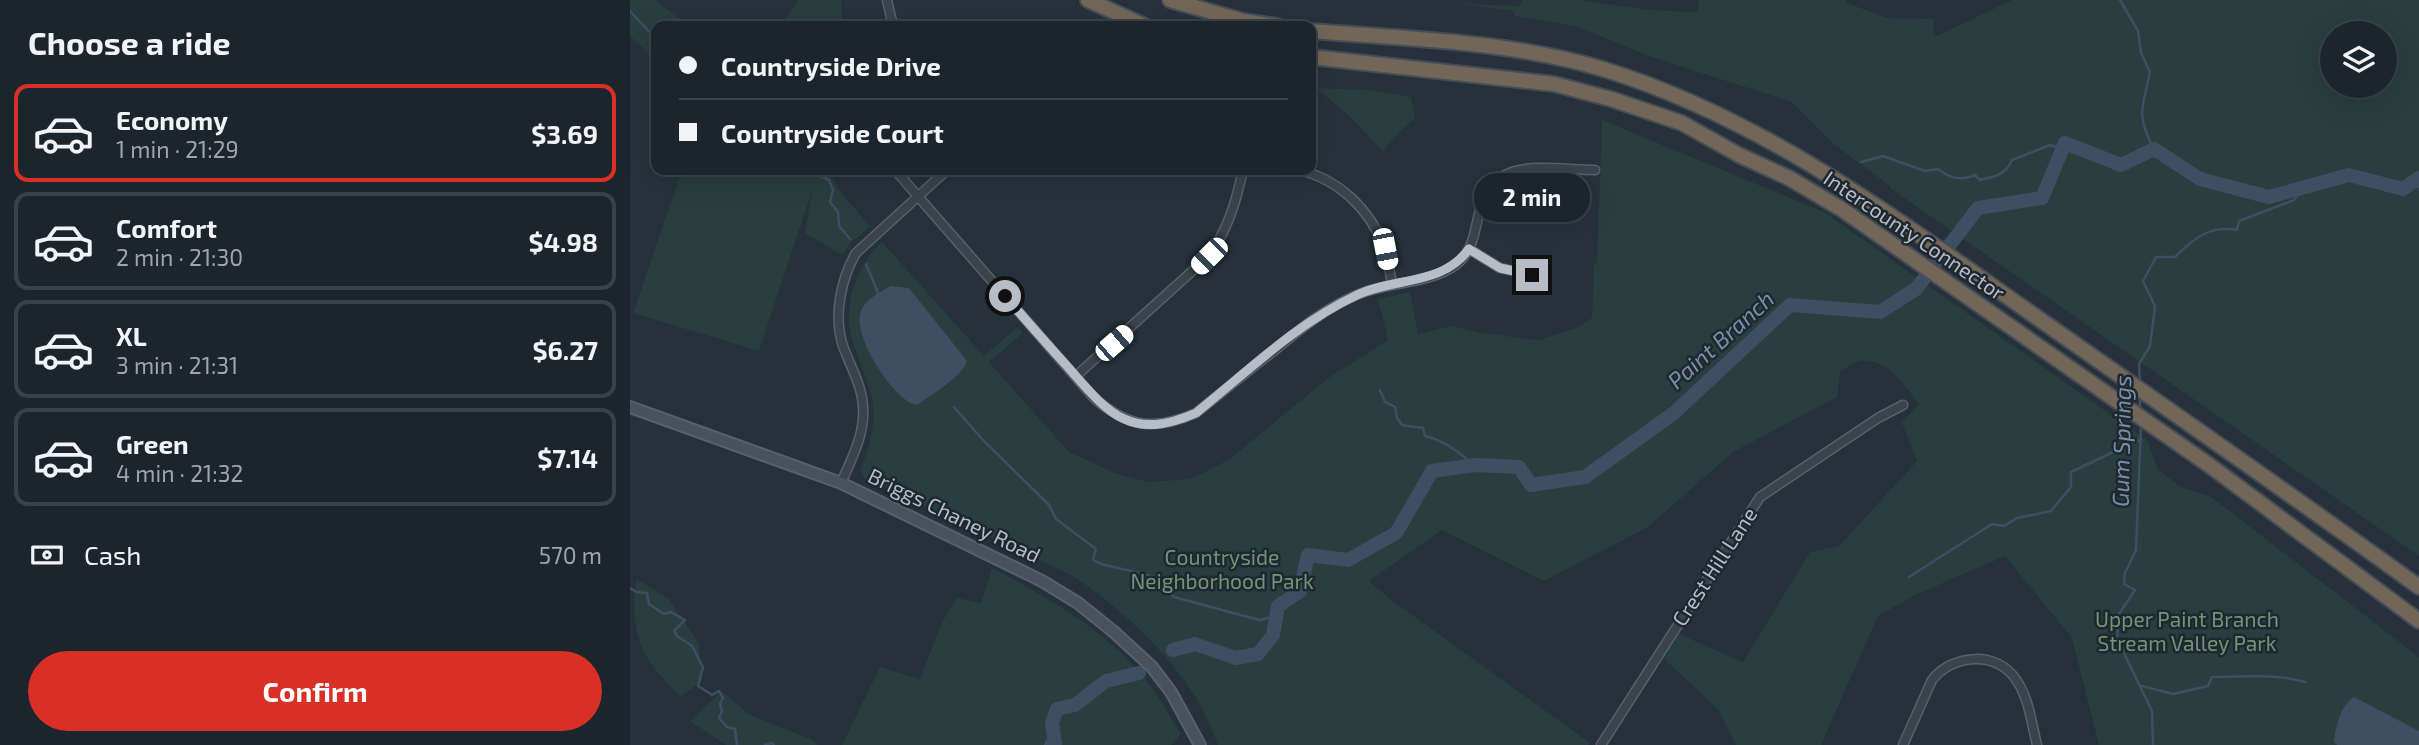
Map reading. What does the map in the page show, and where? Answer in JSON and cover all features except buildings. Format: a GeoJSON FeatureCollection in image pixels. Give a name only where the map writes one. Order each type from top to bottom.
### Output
{"type":"FeatureCollection","features":[{"type":"Feature","properties":{"kind":"highway"},"geometry":{"type":"LineString","coordinates":[[1088,0],[1134,21]]}},
{"type":"Feature","properties":{"kind":"highway"},"geometry":{"type":"LineString","coordinates":[[1170,0],[1243,21]]}},
{"type":"Feature","properties":{"kind":"highway","name":"Intercounty Connector"},"geometry":{"type":"LineString","coordinates":[[1316,31],[1530,51],[1608,71],[1746,127],[1856,190],[2419,587]]}},
{"type":"Feature","properties":{"kind":"highway","name":"Intercounty Connector"},"geometry":{"type":"LineString","coordinates":[[1316,58],[1554,84],[1611,99],[1682,123],[1739,155],[1789,178],[1843,210],[2209,465],[2419,621]]}},
{"type":"Feature","properties":{"kind":"main road","name":"Briggs Chaney Road"},"geometry":{"type":"LineString","coordinates":[[630,407],[841,483],[1042,581],[1078,603],[1152,667],[1171,692],[1200,745]]}},
{"type":"Feature","properties":{"kind":"street"},"geometry":{"type":"LineString","coordinates":[[887,0],[892,21]]}},
{"type":"Feature","properties":{"kind":"street"},"geometry":{"type":"LineString","coordinates":[[899,175],[1094,398],[1112,414],[1152,426],[1173,423],[1196,413],[1331,307],[1361,293],[1433,275],[1453,267],[1469,249],[1484,193],[1501,178],[1526,169],[1595,170]]}},
{"type":"Feature","properties":{"kind":"street"},"geometry":{"type":"LineString","coordinates":[[841,483],[861,437],[864,409],[858,381],[839,329],[838,315],[848,268],[856,253],[941,175]]}},
{"type":"Feature","properties":{"kind":"street"},"geometry":{"type":"LineString","coordinates":[[1076,376],[1209,256],[1231,218],[1242,175]]}},
{"type":"Feature","properties":{"kind":"street"},"geometry":{"type":"LineString","coordinates":[[1313,175],[1330,181],[1348,194],[1366,214],[1385,249],[1392,284]]}},
{"type":"Feature","properties":{"kind":"street"},"geometry":{"type":"LineString","coordinates":[[1469,249],[1500,268],[1532,275]]}},
{"type":"Feature","properties":{"kind":"street","name":"Crest Hill Lane"},"geometry":{"type":"LineString","coordinates":[[1601,745],[1760,497],[1878,418],[1903,405]]}},
{"type":"Feature","properties":{"kind":"street"},"geometry":{"type":"LineString","coordinates":[[1903,745],[1931,680],[1938,672],[1962,660],[1978,658],[1998,664],[2017,680],[2037,745]]}},
{"type":"Feature","properties":{"kind":"green space"},"geometry":{"type":"Polygon","coordinates":[[[630,0],[656,0],[682,21],[651,21],[651,55],[630,36],[630,0]]]}},
{"type":"Feature","properties":{"kind":"green space"},"geometry":{"type":"Polygon","coordinates":[[[798,0],[841,0],[842,21],[784,21],[798,0]]]}},
{"type":"Feature","properties":{"kind":"green space"},"geometry":{"type":"Polygon","coordinates":[[[1523,0],[1580,0],[1649,10],[1697,12],[1699,0],[1846,0],[1847,3],[1887,18],[1934,19],[1933,35],[1937,36],[2012,0],[2419,0],[2419,556],[1890,188],[1835,145],[1792,102],[1649,56],[1576,26],[1513,16],[1515,12],[1508,10],[1460,4],[1519,6],[1523,0]]]}},
{"type":"Feature","properties":{"kind":"green space"},"geometry":{"type":"Polygon","coordinates":[[[1316,88],[1370,90],[1411,97],[1415,118],[1383,151],[1347,114],[1316,88]]]}},
{"type":"Feature","properties":{"kind":"green space"},"geometry":{"type":"Polygon","coordinates":[[[1602,120],[1824,212],[2148,441],[2158,470],[2181,487],[2210,496],[2419,657],[2419,745],[2099,745],[2072,638],[2005,556],[1915,595],[1878,616],[1821,745],[1736,745],[1718,709],[1664,659],[1679,634],[1743,662],[1810,552],[1839,546],[1917,461],[1902,423],[1919,404],[1887,368],[1870,361],[1861,361],[1840,372],[1837,397],[1733,452],[1648,527],[1544,581],[1442,530],[1369,581],[1390,599],[1590,743],[1588,745],[1218,745],[1198,701],[1173,666],[1140,630],[1086,585],[1069,574],[864,478],[860,471],[872,432],[873,407],[870,389],[851,335],[849,310],[854,284],[866,261],[882,242],[984,356],[1018,327],[1023,333],[989,362],[1069,452],[1115,473],[1148,482],[1191,479],[1230,459],[1328,378],[1388,340],[1378,299],[1410,292],[1418,334],[1451,326],[1481,333],[1539,340],[1576,328],[1592,318],[1594,264],[1597,263],[1602,120]]]}},
{"type":"Feature","properties":{"kind":"green space"},"geometry":{"type":"Polygon","coordinates":[[[680,175],[830,175],[843,195],[870,226],[842,255],[805,233],[812,191],[759,351],[633,313],[680,175]]]}},
{"type":"Feature","properties":{"kind":"green space"},"geometry":{"type":"Polygon","coordinates":[[[992,568],[1074,616],[1129,661],[1155,692],[1181,734],[1171,745],[842,745],[880,667],[920,679],[942,622],[957,598],[981,603],[992,568]]]}},
{"type":"Feature","properties":{"kind":"green space"},"geometry":{"type":"Polygon","coordinates":[[[636,579],[668,598],[699,644],[702,680],[681,697],[656,671],[641,646],[635,617],[636,579]]]}},
{"type":"Feature","properties":{"kind":"green space"},"geometry":{"type":"Polygon","coordinates":[[[722,691],[750,715],[813,740],[817,745],[726,745],[690,721],[722,691]]]}},
{"type":"Feature","properties":{"kind":"water"},"geometry":{"type":"Polygon","coordinates":[[[891,286],[909,288],[967,361],[953,379],[917,405],[897,392],[887,380],[862,335],[860,322],[863,307],[874,296],[891,286]]]}},
{"type":"Feature","properties":{"kind":"water"},"geometry":{"type":"Polygon","coordinates":[[[2354,697],[2419,731],[2419,745],[2337,745],[2334,742],[2340,717],[2345,706],[2354,697]]]}},
{"type":"Feature","properties":{"kind":"waterway"},"geometry":{"type":"LineString","coordinates":[[2120,0],[2138,31],[2141,53],[2150,72],[2142,111],[2144,127],[2154,149]]}},
{"type":"Feature","properties":{"kind":"waterway"},"geometry":{"type":"LineString","coordinates":[[630,11],[651,34]]}},
{"type":"Feature","properties":{"kind":"waterway","name":"Paint Branch"},"geometry":{"type":"LineString","coordinates":[[1173,650],[1195,644],[1236,658],[1258,654],[1273,635],[1278,606],[1300,591],[1308,555],[1348,560],[1396,533],[1432,471],[1475,465],[1519,467],[1531,485],[1585,477],[1674,413],[1790,305],[1880,312],[1916,289],[1978,208],[2042,198],[2065,143],[2121,165],[2154,149],[2200,179],[2269,197],[2349,175],[2403,189],[2419,178]]}},
{"type":"Feature","properties":{"kind":"waterway"},"geometry":{"type":"LineString","coordinates":[[1861,162],[1883,156],[1925,171],[1938,169],[1947,175],[1960,178],[1975,175],[1980,180],[2000,174],[2012,160],[2050,145],[2063,149]]}},
{"type":"Feature","properties":{"kind":"waterway"},"geometry":{"type":"LineString","coordinates":[[820,175],[829,180],[833,190],[830,202],[838,212],[839,226],[850,239]]}},
{"type":"Feature","properties":{"kind":"waterway"},"geometry":{"type":"LineString","coordinates":[[2419,184],[2419,190]]}},
{"type":"Feature","properties":{"kind":"waterway","name":"Gum Springs"},"geometry":{"type":"LineString","coordinates":[[2140,383],[2139,364],[2150,346],[2155,306],[2143,281],[2156,257],[2175,257],[2189,244],[2211,231],[2237,230],[2239,221],[2294,200],[2303,187]]}},
{"type":"Feature","properties":{"kind":"waterway"},"geometry":{"type":"LineString","coordinates":[[866,264],[878,293]]}},
{"type":"Feature","properties":{"kind":"waterway"},"geometry":{"type":"LineString","coordinates":[[1380,390],[1385,402],[1395,407],[1397,418],[1402,425],[1423,428],[1425,436],[1445,444],[1475,465]]}},
{"type":"Feature","properties":{"kind":"waterway","name":"Gum Springs"},"geometry":{"type":"LineString","coordinates":[[2140,397],[2140,411]]}},
{"type":"Feature","properties":{"kind":"waterway"},"geometry":{"type":"LineString","coordinates":[[954,407],[983,440],[1049,505],[1056,519],[1096,549],[1093,560],[1152,576],[1174,597],[1259,620],[1276,616]]}},
{"type":"Feature","properties":{"kind":"waterway","name":"Gum Springs"},"geometry":{"type":"LineString","coordinates":[[2141,425],[2136,550],[2125,573],[2124,584],[2135,590],[2119,614],[2117,639],[2152,711],[2153,745]]}},
{"type":"Feature","properties":{"kind":"waterway"},"geometry":{"type":"LineString","coordinates":[[1909,577],[1992,524],[2004,526],[2017,518],[2051,511],[2071,487],[2071,472],[2141,439]]}},
{"type":"Feature","properties":{"kind":"waterway"},"geometry":{"type":"LineString","coordinates":[[630,588],[636,592],[647,593],[649,604],[664,614],[671,612],[685,620],[674,631],[692,646],[703,667],[698,686],[712,695],[719,691],[723,698],[719,718],[727,727],[735,729],[737,745]]}},
{"type":"Feature","properties":{"kind":"waterway","name":"Paint Branch"},"geometry":{"type":"LineString","coordinates":[[1051,745],[1055,743],[1052,723],[1057,709],[1075,705],[1106,681],[1139,673]]}},
{"type":"Feature","properties":{"kind":"waterway"},"geometry":{"type":"LineString","coordinates":[[2142,686],[2173,694],[2208,686],[2212,677],[2270,676],[2305,682]]}},
{"type":"Feature","properties":{"kind":"waterway"},"geometry":{"type":"LineString","coordinates":[[765,745],[774,745]]}},
{"type":"Feature","properties":{"kind":"route"},"geometry":{"type":"LineString","coordinates":[[1005,296],[1094,398],[1112,414],[1152,426],[1173,423],[1196,413],[1331,307],[1361,293],[1433,275],[1453,267],[1469,249],[1500,268],[1532,275]]}},
{"type":"Feature","properties":{"kind":"park label","name":"Countryside Neighborhood Park"},"geometry":{"type":"Point","coordinates":[1222,570]}},
{"type":"Feature","properties":{"kind":"park label","name":"Upper Paint Branch Stream Valley Park"},"geometry":{"type":"Point","coordinates":[2187,632]}}]}
